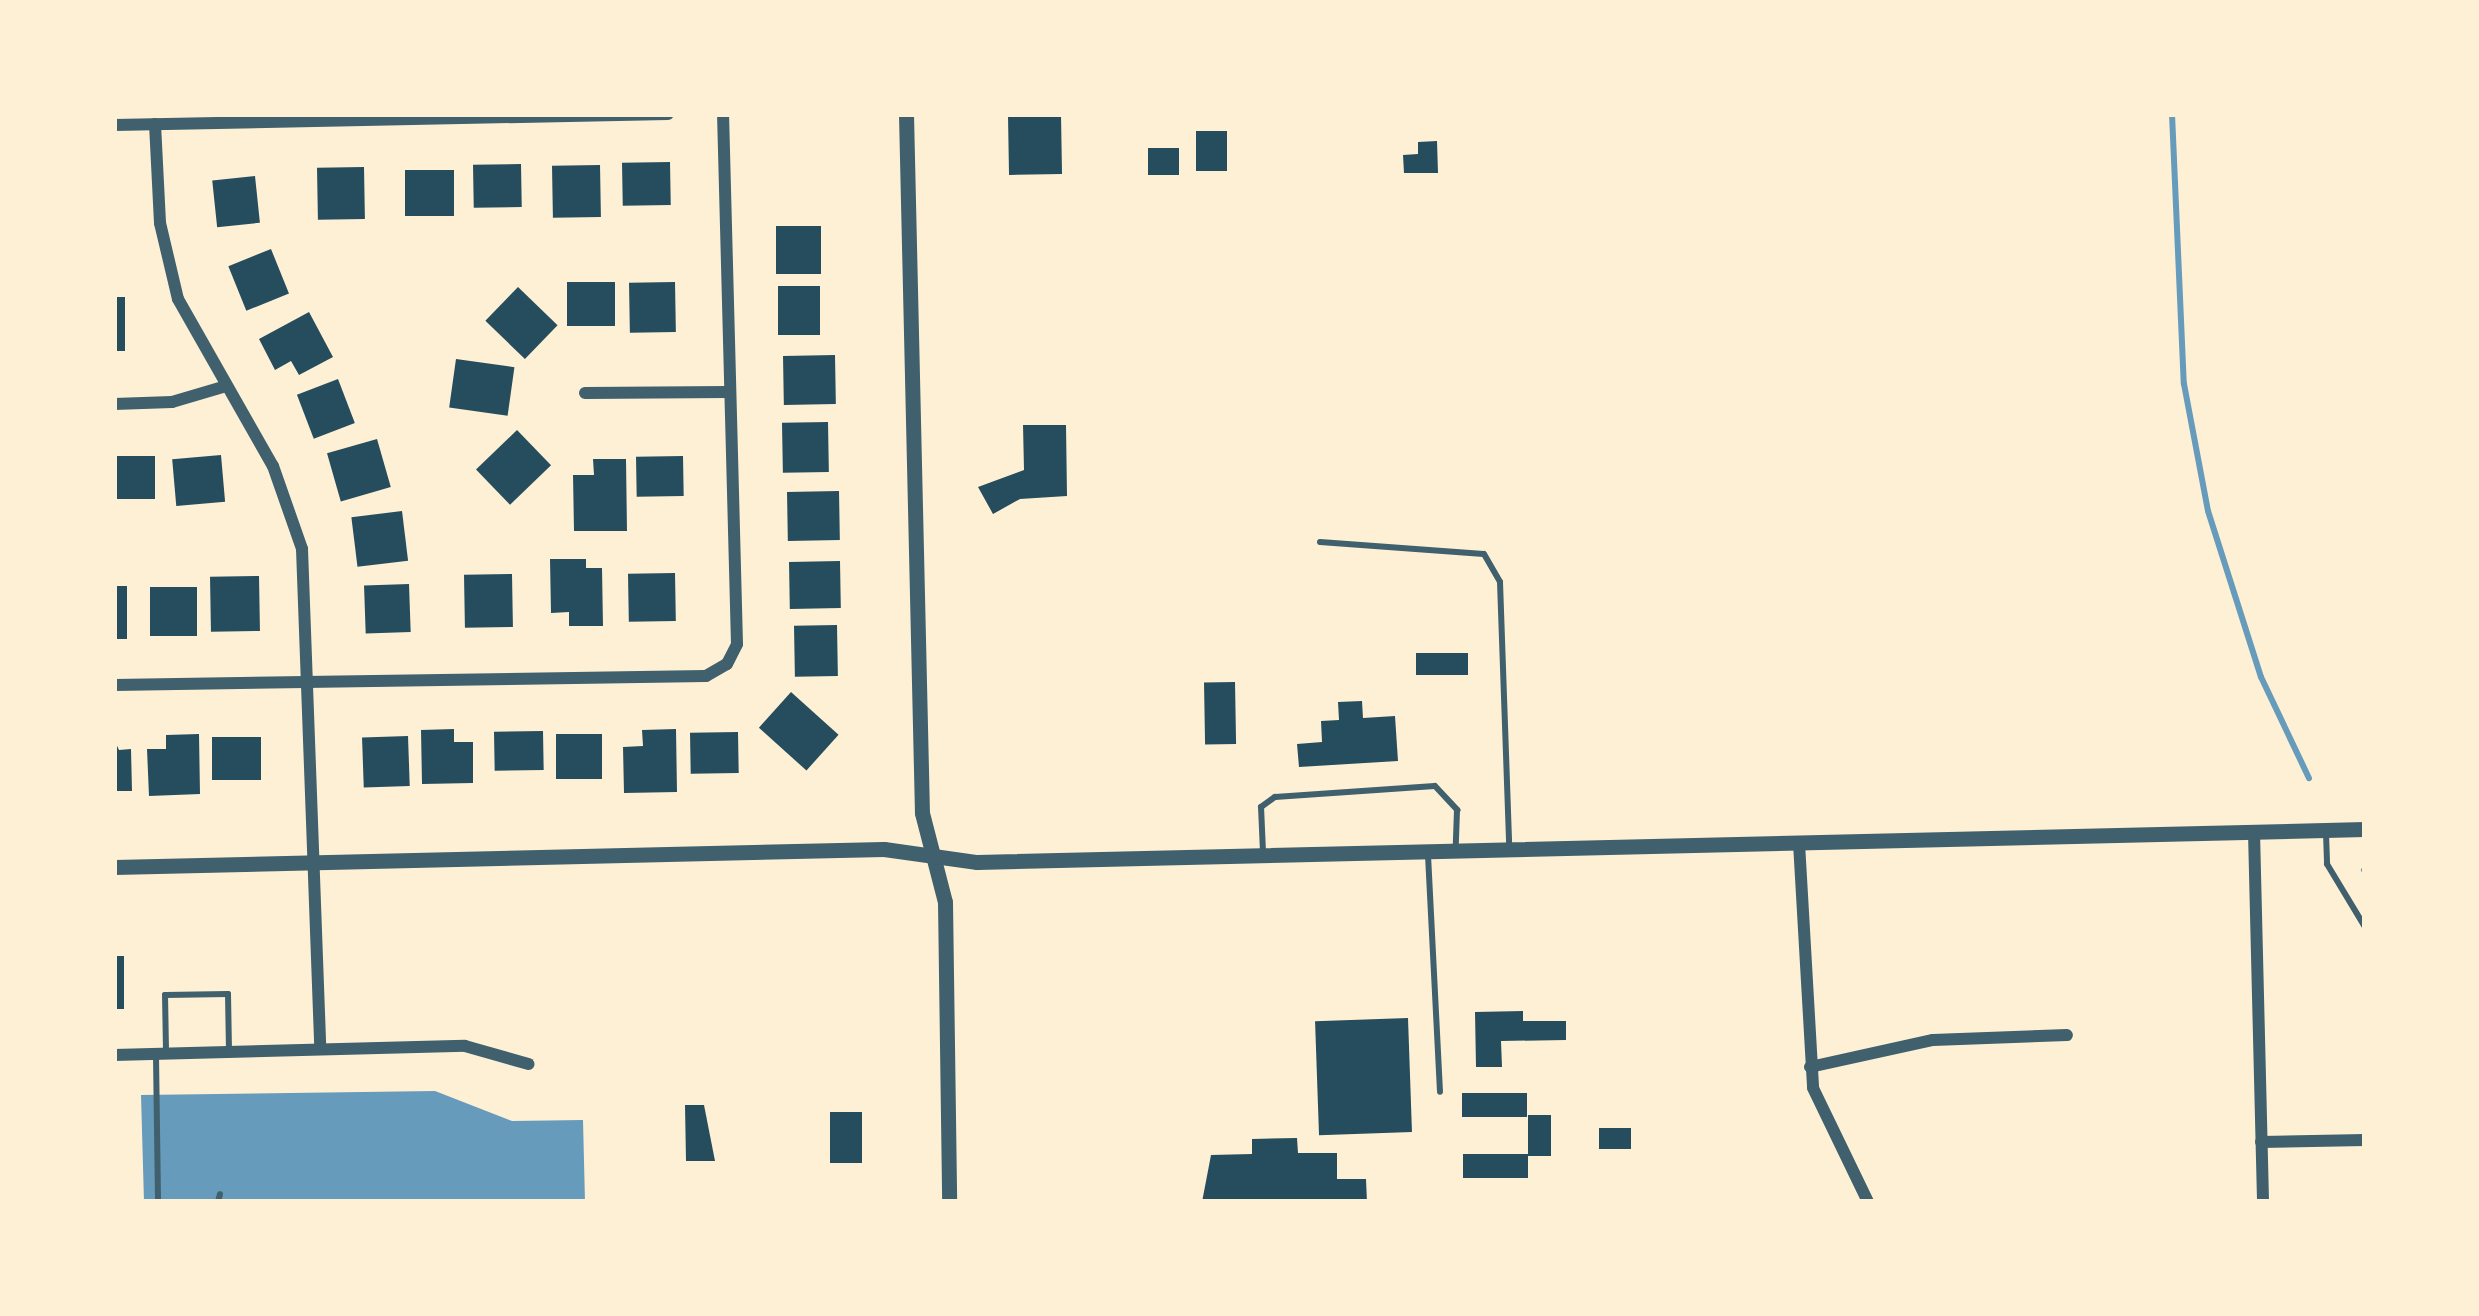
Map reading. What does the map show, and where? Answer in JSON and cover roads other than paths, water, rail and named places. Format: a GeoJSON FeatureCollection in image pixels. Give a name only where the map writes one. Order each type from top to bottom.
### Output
{"type":"FeatureCollection","features":[{"type":"Feature","properties":{"kind":"street"},"geometry":{"type":"LineString","coordinates":[[114,125],[668,114]]}},
{"type":"Feature","properties":{"kind":"street"},"geometry":{"type":"LineString","coordinates":[[114,686],[706,676],[727,664],[736,644],[723,114]]}},
{"type":"Feature","properties":{"kind":"street"},"geometry":{"type":"LineString","coordinates":[[906,114],[922,813],[945,902],[949,1202]]}},
{"type":"Feature","properties":{"kind":"street"},"geometry":{"type":"LineString","coordinates":[[155,124],[166,256],[178,299],[291,510],[309,593],[320,1048]]}},
{"type":"Feature","properties":{"kind":"street"},"geometry":{"type":"LineString","coordinates":[[114,404],[172,401],[224,387]]}},
{"type":"Feature","properties":{"kind":"street"},"geometry":{"type":"LineString","coordinates":[[585,393],[728,392]]}},
{"type":"Feature","properties":{"kind":"street"},"geometry":{"type":"LineString","coordinates":[[114,867],[884,849],[977,862],[2365,829]]}},
{"type":"Feature","properties":{"kind":"street"},"geometry":{"type":"LineString","coordinates":[[2254,832],[2263,1202]]}},
{"type":"Feature","properties":{"kind":"street"},"geometry":{"type":"LineString","coordinates":[[1799,843],[1810,1067],[1827,1127],[1868,1202]]}},
{"type":"Feature","properties":{"kind":"street"},"geometry":{"type":"LineString","coordinates":[[1810,1067],[1934,1040],[2067,1035]]}},
{"type":"Feature","properties":{"kind":"street"},"geometry":{"type":"LineString","coordinates":[[114,1055],[465,1046],[528,1064]]}},
{"type":"Feature","properties":{"kind":"street"},"geometry":{"type":"LineString","coordinates":[[2261,1142],[2365,1140]]}},
{"type":"Feature","properties":{"kind":"lane"},"geometry":{"type":"LineString","coordinates":[[1321,542],[1484,554],[1500,582],[1510,850]]}},
{"type":"Feature","properties":{"kind":"lane"},"geometry":{"type":"LineString","coordinates":[[1264,855],[1261,807],[1275,797],[1435,786],[1457,810],[1456,851]]}},
{"type":"Feature","properties":{"kind":"lane"},"geometry":{"type":"LineString","coordinates":[[2326,830],[2327,864],[2365,927]]}},
{"type":"Feature","properties":{"kind":"lane"},"geometry":{"type":"LineString","coordinates":[[1428,852],[1440,1092]]}},
{"type":"Feature","properties":{"kind":"lane"},"geometry":{"type":"LineString","coordinates":[[158,1202],[165,995],[228,994],[229,1051]]}},
{"type":"Feature","properties":{"kind":"water"},"geometry":{"type":"Polygon","coordinates":[[[435,1091],[512,1121],[583,1120],[585,1202],[144,1202],[141,1095],[435,1091]]]}},
{"type":"Feature","properties":{"kind":"waterway"},"geometry":{"type":"LineString","coordinates":[[2172,114],[2184,384],[2208,511],[2261,677],[2309,778]]}}]}
